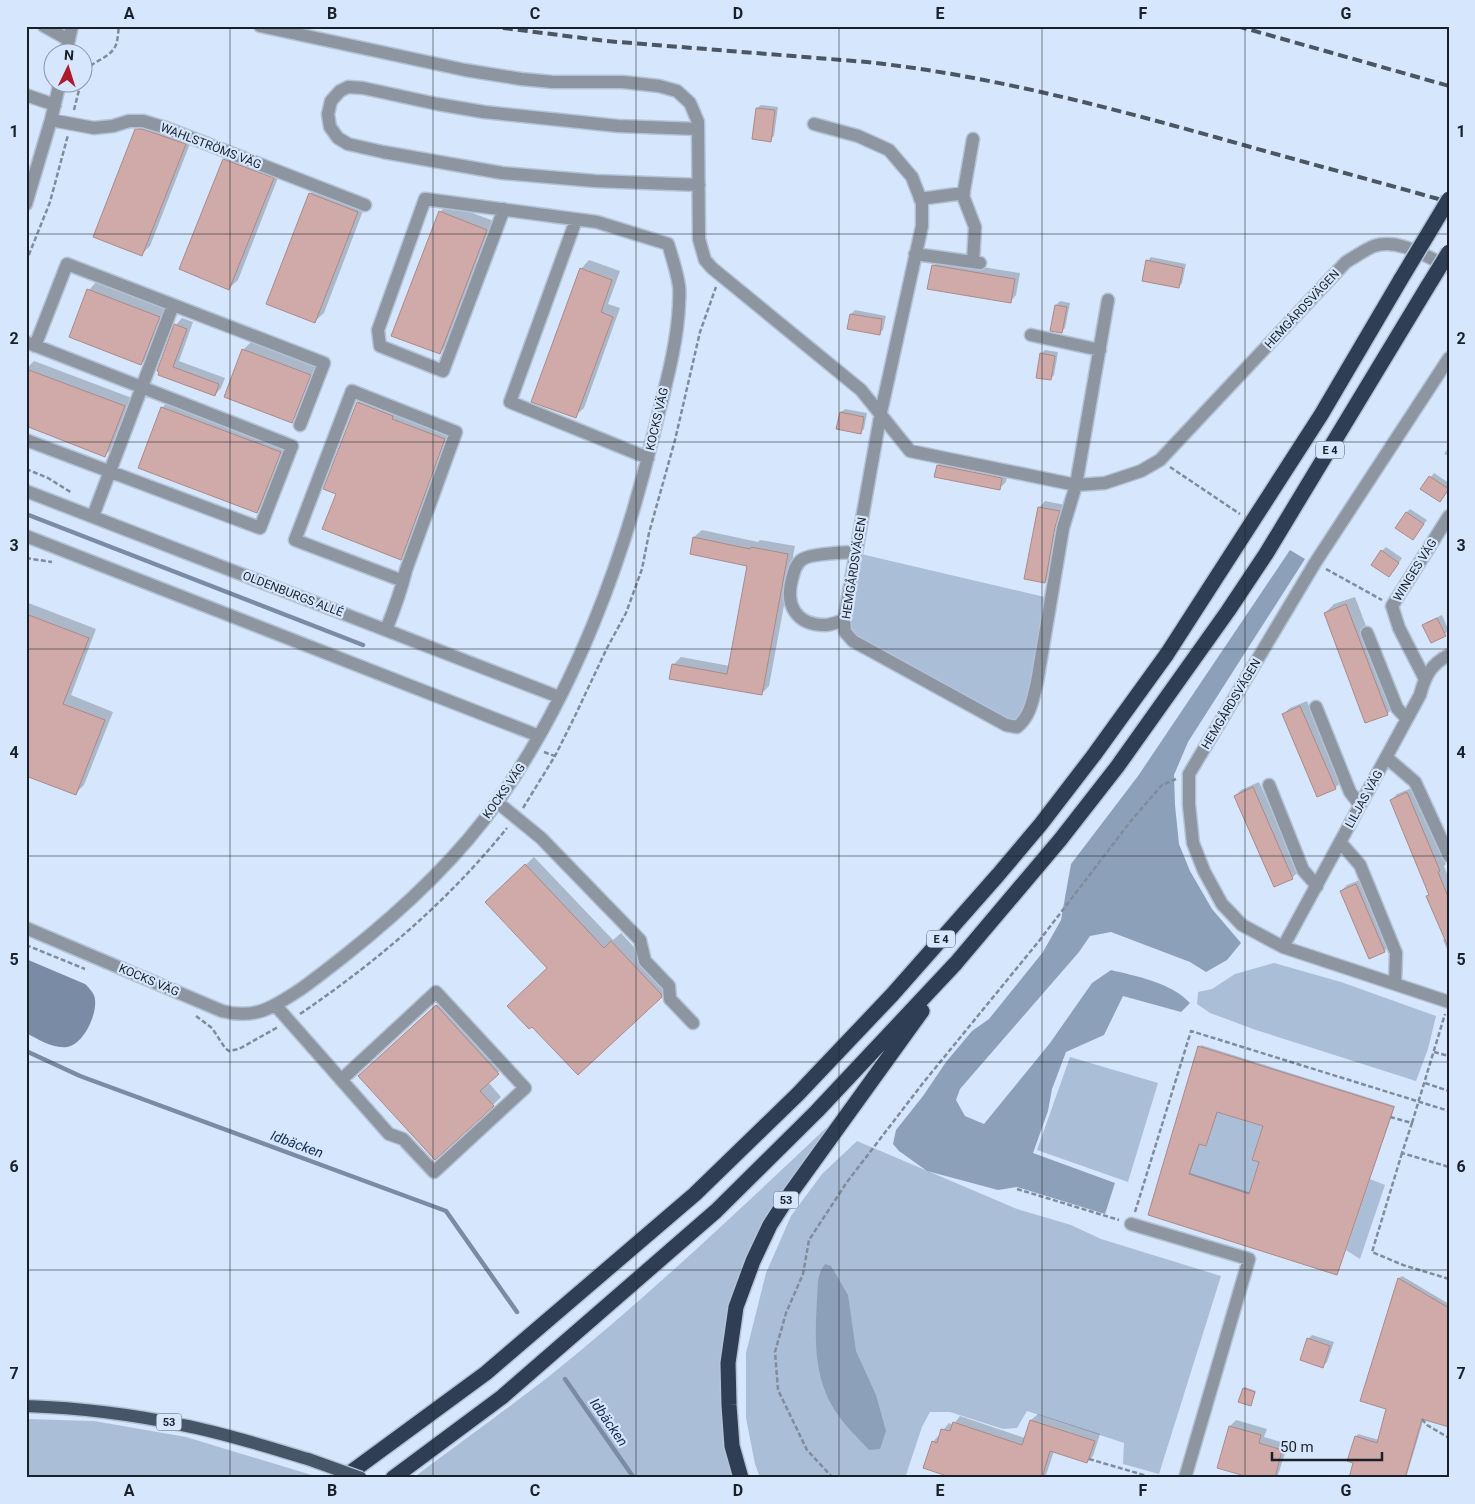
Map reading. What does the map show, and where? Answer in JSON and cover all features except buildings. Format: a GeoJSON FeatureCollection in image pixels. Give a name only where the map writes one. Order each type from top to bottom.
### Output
{"type":"FeatureCollection","features":[{"type":"Feature","properties":{"kind":"highway","name":"E 4"},"geometry":{"type":"LineString","coordinates":[[343,1478],[486,1373],[695,1194],[798,1094],[892,995],[998,875],[1041,824],[1094,755],[1167,654],[1321,415],[1449,199]]}},
{"type":"Feature","properties":{"kind":"highway","name":"E 4"},"geometry":{"type":"LineString","coordinates":[[393,1478],[502,1397],[716,1211],[817,1111],[956,963],[1060,840],[1117,767],[1228,611],[1271,546],[1449,252]]}},
{"type":"Feature","properties":{"kind":"highway","name":"53"},"geometry":{"type":"LineString","coordinates":[[741,1478],[732,1446],[728,1363],[736,1307],[753,1261],[770,1225],[790,1194],[825,1148],[956,963]]}},
{"type":"Feature","properties":{"kind":"main road","name":"53"},"geometry":{"type":"LineString","coordinates":[[26,1406],[66,1407],[184,1425],[239,1438],[308,1459],[361,1478]]}},
{"type":"Feature","properties":{"kind":"street"},"geometry":{"type":"LineString","coordinates":[[44,26],[63,42]]}},
{"type":"Feature","properties":{"kind":"street"},"geometry":{"type":"LineString","coordinates":[[69,42],[72,26]]}},
{"type":"Feature","properties":{"kind":"street"},"geometry":{"type":"LineString","coordinates":[[260,26],[465,70],[520,79],[553,82],[623,82],[659,86],[676,91],[690,103],[698,126]]}},
{"type":"Feature","properties":{"kind":"street"},"geometry":{"type":"LineString","coordinates":[[698,126],[618,126],[484,112],[363,88],[348,87],[340,91],[331,101],[328,114],[330,127],[338,138],[348,144],[383,152],[502,174],[595,181],[699,185]]}},
{"type":"Feature","properties":{"kind":"street"},"geometry":{"type":"LineString","coordinates":[[26,204],[58,92]]}},
{"type":"Feature","properties":{"kind":"street"},"geometry":{"type":"LineString","coordinates":[[26,95],[55,105]]}},
{"type":"Feature","properties":{"kind":"street"},"geometry":{"type":"LineString","coordinates":[[699,105],[699,239],[705,260],[720,276],[861,390],[881,412]]}},
{"type":"Feature","properties":{"kind":"street","name":"WAHLSTRÖMS VÄG"},"geometry":{"type":"LineString","coordinates":[[51,120],[94,128],[113,126],[129,121],[143,121],[166,128],[366,205]]}},
{"type":"Feature","properties":{"kind":"street","name":"HEMGÅRDSVÄGEN"},"geometry":{"type":"LineString","coordinates":[[814,124],[858,136],[889,150],[912,177],[922,203],[922,226],[881,412],[856,552],[844,620],[846,632],[853,641],[999,722],[1017,727],[1024,721],[1031,705],[1063,528],[1076,485]]}},
{"type":"Feature","properties":{"kind":"street"},"geometry":{"type":"LineString","coordinates":[[915,254],[977,263],[975,227],[963,196],[973,140]]}},
{"type":"Feature","properties":{"kind":"street"},"geometry":{"type":"LineString","coordinates":[[920,199],[964,193]]}},
{"type":"Feature","properties":{"kind":"street"},"geometry":{"type":"LineString","coordinates":[[504,209],[443,371],[380,346],[378,330],[425,198],[504,209],[576,220],[510,402],[648,458]]}},
{"type":"Feature","properties":{"kind":"street","name":"KOCKS VÄG"},"geometry":{"type":"LineString","coordinates":[[26,928],[222,1011],[235,1015],[252,1014],[276,1006],[323,973],[378,930],[415,896],[445,864],[497,802],[520,768],[559,698],[589,634],[612,577],[648,458],[678,330],[679,287],[668,244],[597,222],[576,220]]}},
{"type":"Feature","properties":{"kind":"street","name":"HEMGÅRDSVÄGEN"},"geometry":{"type":"LineString","coordinates":[[881,412],[910,451],[1076,485],[1105,483],[1141,471],[1160,460],[1346,262],[1374,246],[1392,244],[1449,267]]}},
{"type":"Feature","properties":{"kind":"street"},"geometry":{"type":"LineString","coordinates":[[26,440],[260,528],[292,446],[30,344],[66,264],[324,363],[300,425]]}},
{"type":"Feature","properties":{"kind":"street"},"geometry":{"type":"LineString","coordinates":[[1076,485],[1108,300]]}},
{"type":"Feature","properties":{"kind":"street"},"geometry":{"type":"LineString","coordinates":[[93,516],[173,305]]}},
{"type":"Feature","properties":{"kind":"street"},"geometry":{"type":"LineString","coordinates":[[1031,335],[1100,350]]}},
{"type":"Feature","properties":{"kind":"street","name":"HEMGÅRDSVÄGEN"},"geometry":{"type":"LineString","coordinates":[[1189,774],[1315,563],[1449,358]]}},
{"type":"Feature","properties":{"kind":"street"},"geometry":{"type":"LineString","coordinates":[[386,630],[456,432],[352,391],[295,540],[403,581]]}},
{"type":"Feature","properties":{"kind":"street","name":"OLDENBURGS ALLÉ"},"geometry":{"type":"LineString","coordinates":[[26,491],[559,698]]}},
{"type":"Feature","properties":{"kind":"street","name":"WINGES VÄG"},"geometry":{"type":"LineString","coordinates":[[1425,679],[1398,628],[1392,606],[1449,516]]}},
{"type":"Feature","properties":{"kind":"street"},"geometry":{"type":"LineString","coordinates":[[26,536],[539,736]]}},
{"type":"Feature","properties":{"kind":"street"},"geometry":{"type":"LineString","coordinates":[[844,620],[827,625],[808,622],[793,610],[788,593],[796,567],[810,555],[856,552]]}},
{"type":"Feature","properties":{"kind":"street"},"geometry":{"type":"LineString","coordinates":[[1367,633],[1397,708],[1408,719]]}},
{"type":"Feature","properties":{"kind":"street","name":"LILJAS VÄG"},"geometry":{"type":"LineString","coordinates":[[1283,947],[1408,719],[1420,695],[1425,679],[1438,661],[1449,655]]}},
{"type":"Feature","properties":{"kind":"street"},"geometry":{"type":"LineString","coordinates":[[1316,706],[1350,792],[1360,806]]}},
{"type":"Feature","properties":{"kind":"street"},"geometry":{"type":"LineString","coordinates":[[1386,758],[1415,782],[1449,856]]}},
{"type":"Feature","properties":{"kind":"street"},"geometry":{"type":"LineString","coordinates":[[1189,774],[1193,843],[1204,870],[1222,904],[1242,925],[1283,947],[1395,984],[1448,1007]]}},
{"type":"Feature","properties":{"kind":"street"},"geometry":{"type":"LineString","coordinates":[[1269,785],[1303,870],[1317,886]]}},
{"type":"Feature","properties":{"kind":"street"},"geometry":{"type":"LineString","coordinates":[[497,802],[541,838],[640,940],[645,961],[669,986],[670,999],[693,1023]]}},
{"type":"Feature","properties":{"kind":"street"},"geometry":{"type":"LineString","coordinates":[[1340,842],[1360,865],[1396,953],[1395,984]]}},
{"type":"Feature","properties":{"kind":"street"},"geometry":{"type":"LineString","coordinates":[[276,1006],[290,1020],[341,1080],[389,1134],[404,1139],[434,1172],[525,1088],[436,992],[341,1080]]}},
{"type":"Feature","properties":{"kind":"street"},"geometry":{"type":"LineString","coordinates":[[1131,1224],[1249,1259],[1185,1478]]}},
{"type":"Feature","properties":{"kind":"path"},"geometry":{"type":"LineString","coordinates":[[92,64],[104,57],[115,47],[119,26]]}},
{"type":"Feature","properties":{"kind":"path"},"geometry":{"type":"LineString","coordinates":[[26,262],[50,202],[79,92]]}},
{"type":"Feature","properties":{"kind":"path"},"geometry":{"type":"LineString","coordinates":[[195,1015],[212,1028],[225,1048],[233,1052],[290,1020],[385,952],[440,902],[487,852],[524,805],[555,756],[626,613],[642,569],[649,533],[675,440],[700,332],[720,276]]}},
{"type":"Feature","properties":{"kind":"path"},"geometry":{"type":"LineString","coordinates":[[1160,460],[1242,515]]}},
{"type":"Feature","properties":{"kind":"path"},"geometry":{"type":"LineString","coordinates":[[1315,563],[1392,606]]}},
{"type":"Feature","properties":{"kind":"path"},"geometry":{"type":"LineString","coordinates":[[833,1478],[807,1450],[778,1390],[775,1352],[786,1312],[803,1274],[809,1240],[847,1182],[1130,822],[1162,785],[1189,774]]}},
{"type":"Feature","properties":{"kind":"path"},"geometry":{"type":"LineString","coordinates":[[26,945],[88,971]]}},
{"type":"Feature","properties":{"kind":"path"},"geometry":{"type":"LineString","coordinates":[[1448,1007],[1372,1252],[1403,1265],[1449,1279]]}},
{"type":"Feature","properties":{"kind":"path"},"geometry":{"type":"LineString","coordinates":[[1017,1190],[1131,1224],[1192,1032],[1449,1111]]}},
{"type":"Feature","properties":{"kind":"path"},"geometry":{"type":"LineString","coordinates":[[1434,1052],[1449,1056]]}},
{"type":"Feature","properties":{"kind":"path"},"geometry":{"type":"LineString","coordinates":[[1425,1083],[1449,1091]]}},
{"type":"Feature","properties":{"kind":"path"},"geometry":{"type":"LineString","coordinates":[[1390,1117],[1412,1123]]}},
{"type":"Feature","properties":{"kind":"path"},"geometry":{"type":"LineString","coordinates":[[1402,1153],[1449,1167]]}},
{"type":"Feature","properties":{"kind":"path"},"geometry":{"type":"LineString","coordinates":[[1422,1419],[1449,1438]]}},
{"type":"Feature","properties":{"kind":"path"},"geometry":{"type":"LineString","coordinates":[[1089,1459],[1154,1478]]}},
{"type":"Feature","properties":{"kind":"shaded area"},"geometry":{"type":"Polygon","coordinates":[[[1290,550],[1305,559],[1188,742],[1174,775],[1179,844],[1190,871],[1212,909],[1241,943],[1227,960],[1206,972],[1190,962],[1111,932],[1090,936],[1079,952],[960,1089],[956,1100],[965,1116],[984,1124],[1050,1043],[1092,983],[1111,970],[1164,985],[1182,996],[1190,1003],[1181,1012],[1123,996],[1104,1035],[1066,1052],[1052,1089],[1048,1111],[1033,1153],[1115,1183],[1105,1214],[1017,1187],[998,1190],[927,1171],[899,1151],[893,1144],[896,1130],[923,1096],[946,1062],[972,1031],[989,1019],[1043,952],[1061,920],[1071,864],[1138,776],[1290,550]]]}},
{"type":"Feature","properties":{"kind":"shaded area"},"geometry":{"type":"Polygon","coordinates":[[[861,554],[1049,598],[1029,703],[1012,724],[857,639],[848,626],[861,554]]]}},
{"type":"Feature","properties":{"kind":"shaded area"},"geometry":{"type":"Polygon","coordinates":[[[26,959],[85,984],[93,993],[95,1006],[91,1021],[83,1035],[73,1045],[56,1047],[26,1033],[26,959]]]}},
{"type":"Feature","properties":{"kind":"shaded area"},"geometry":{"type":"Polygon","coordinates":[[[1274,963],[1341,982],[1436,1016],[1428,1049],[1416,1081],[1256,1030],[1210,1013],[1197,1004],[1198,992],[1212,989],[1235,974],[1274,963]]]}},
{"type":"Feature","properties":{"kind":"shaded area"},"geometry":{"type":"Polygon","coordinates":[[[1070,1057],[1158,1083],[1128,1182],[1037,1150],[1070,1057]]]}},
{"type":"Feature","properties":{"kind":"shaded area"},"geometry":{"type":"Polygon","coordinates":[[[1217,1112],[1272,1129],[1260,1135],[1252,1160],[1259,1162],[1249,1194],[1189,1174],[1199,1144],[1206,1146],[1217,1112]]]}},
{"type":"Feature","properties":{"kind":"shaded area"},"geometry":{"type":"Polygon","coordinates":[[[826,1128],[829,1130],[764,1220],[743,1265],[730,1306],[726,1450],[733,1478],[413,1478],[547,1378],[619,1318],[689,1256],[826,1128]]]}},
{"type":"Feature","properties":{"kind":"shaded area"},"geometry":{"type":"Polygon","coordinates":[[[857,1141],[1017,1209],[1071,1225],[1101,1239],[1221,1276],[1159,1474],[1123,1464],[1124,1443],[1027,1411],[1017,1428],[1003,1429],[950,1412],[930,1412],[922,1427],[905,1478],[760,1478],[755,1464],[746,1418],[746,1353],[766,1273],[791,1216],[822,1174],[857,1141]]]}},
{"type":"Feature","properties":{"kind":"shaded area"},"geometry":{"type":"Polygon","coordinates":[[[1370,1179],[1385,1185],[1360,1259],[1346,1250],[1370,1179]]]}},
{"type":"Feature","properties":{"kind":"shaded area"},"geometry":{"type":"Polygon","coordinates":[[[825,1264],[831,1266],[848,1295],[856,1351],[876,1395],[886,1431],[880,1449],[869,1450],[849,1429],[838,1415],[822,1383],[818,1367],[816,1333],[818,1280],[825,1264]]]}},
{"type":"Feature","properties":{"kind":"shaded area"},"geometry":{"type":"Polygon","coordinates":[[[26,1419],[94,1421],[186,1437],[315,1476],[312,1478],[26,1478],[26,1419]]]}},
{"type":"Feature","properties":{"kind":"waterway"},"geometry":{"type":"LineString","coordinates":[[26,514],[363,645]]}},
{"type":"Feature","properties":{"kind":"waterway","name":"Idbäcken"},"geometry":{"type":"LineString","coordinates":[[26,1051],[80,1076],[446,1211],[517,1312]]}},
{"type":"Feature","properties":{"kind":"waterway","name":"Idbäcken"},"geometry":{"type":"LineString","coordinates":[[565,1379],[634,1478]]}},
{"type":"Feature","properties":{"kind":"railway"},"geometry":{"type":"LineString","coordinates":[[488,26],[606,41],[867,62],[999,83],[1129,114],[1449,202]]}},
{"type":"Feature","properties":{"kind":"railway"},"geometry":{"type":"LineString","coordinates":[[1237,26],[1449,86]]}}]}
